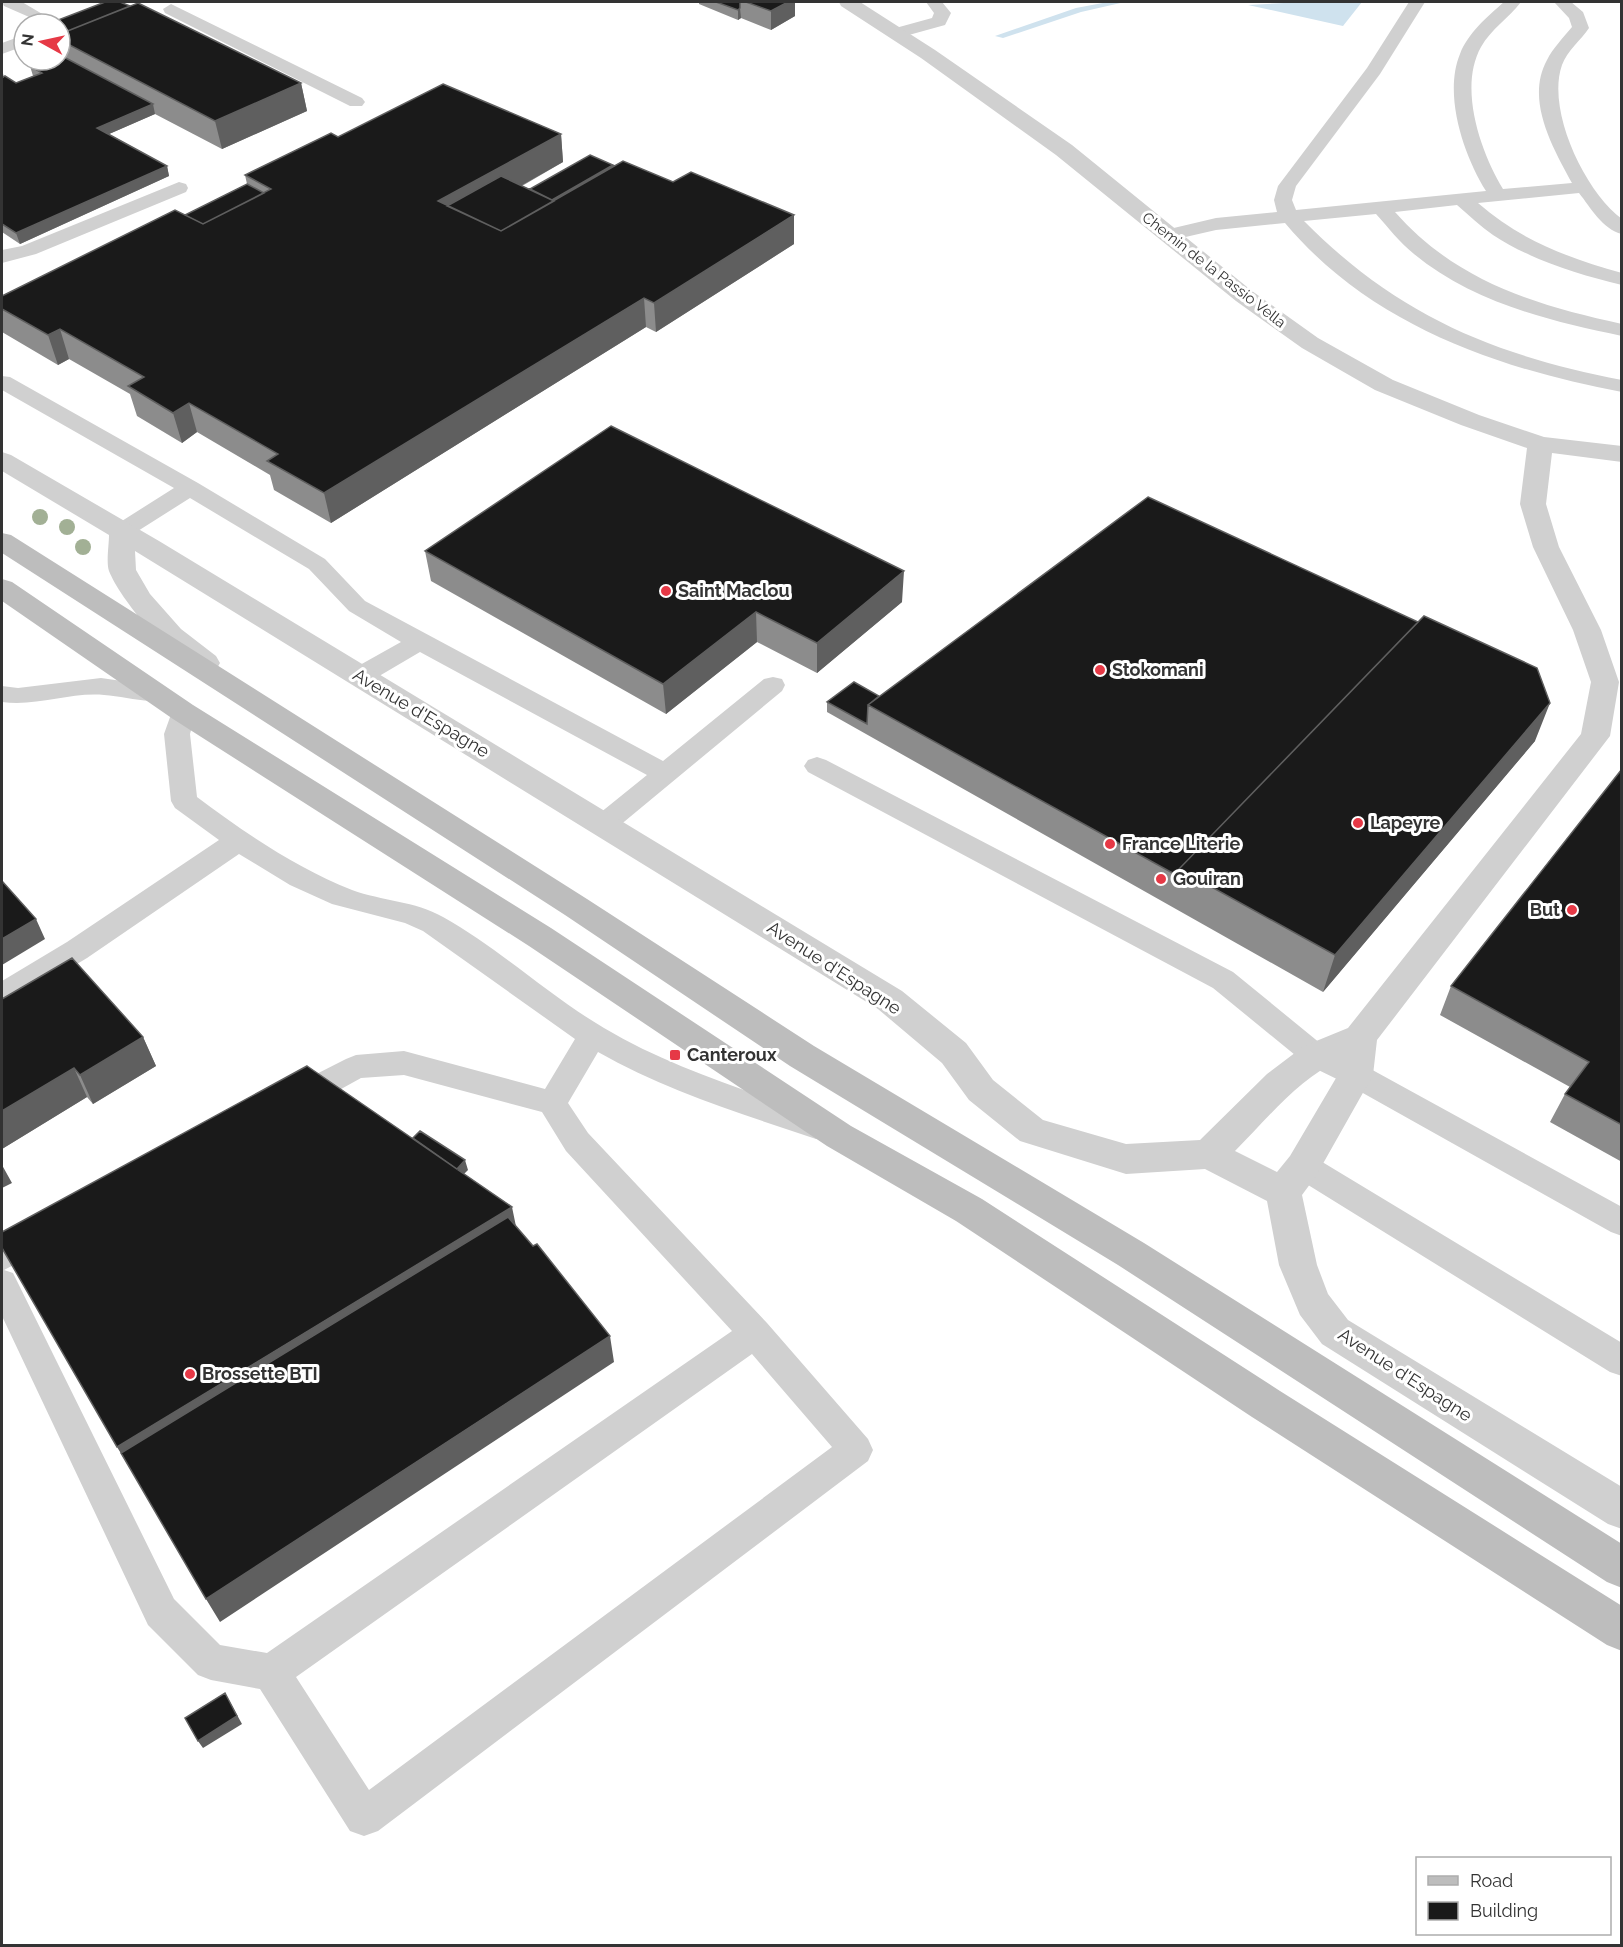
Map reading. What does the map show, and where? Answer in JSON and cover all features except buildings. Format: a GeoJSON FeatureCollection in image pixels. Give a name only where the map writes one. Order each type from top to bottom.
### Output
{"type":"FeatureCollection","features":[{"type":"Feature","properties":{"kind":"main road"},"geometry":{"type":"LineString","coordinates":[[2,541],[258,703],[802,1056],[1131,1254],[1622,1568]]}},
{"type":"Feature","properties":{"kind":"main road"},"geometry":{"type":"LineString","coordinates":[[2,588],[183,712],[540,937],[839,1136],[969,1210],[1266,1404],[1622,1630]]}},
{"type":"Feature","properties":{"kind":"street","name":"Chemin de la Passio Vella"},"geometry":{"type":"LineString","coordinates":[[848,2],[898,33],[1064,150],[1244,296],[1310,343],[1384,385],[1470,420],[1540,444],[1622,454]]}},
{"type":"Feature","properties":{"kind":"street"},"geometry":{"type":"LineString","coordinates":[[1360,1037],[1356,1076],[1293,1179],[1209,1154],[1279,1084],[1316,1056],[1360,1037],[1595,736],[1605,682],[1587,630],[1546,547],[1533,504],[1540,444]]}},
{"type":"Feature","properties":{"kind":"street","name":"Avenue d'Espagne"},"geometry":{"type":"LineString","coordinates":[[2,460],[890,1000],[954,1053],[981,1090],[1032,1131],[1126,1159],[1209,1154]]}},
{"type":"Feature","properties":{"kind":"street"},"geometry":{"type":"LineString","coordinates":[[122,531],[122,570],[139,599],[171,636],[258,703]]}},
{"type":"Feature","properties":{"kind":"street","name":"Avenue d'Espagne"},"geometry":{"type":"LineString","coordinates":[[1293,1179],[1298,1265],[1313,1303],[1335,1332],[1622,1510]]}},
{"type":"Feature","properties":{"kind":"lane"},"geometry":{"type":"LineString","coordinates":[[10,2],[30,12]]}},
{"type":"Feature","properties":{"kind":"lane"},"geometry":{"type":"LineString","coordinates":[[151,9],[171,9],[190,2]]}},
{"type":"Feature","properties":{"kind":"lane"},"geometry":{"type":"LineString","coordinates":[[898,33],[939,21],[943,13],[934,2]]}},
{"type":"Feature","properties":{"kind":"lane"},"geometry":{"type":"LineString","coordinates":[[1417,2],[1374,70],[1287,186],[1283,200],[1290,216],[1344,269],[1389,302],[1452,338],[1515,362],[1581,379],[1622,386]]}},
{"type":"Feature","properties":{"kind":"lane"},"geometry":{"type":"LineString","coordinates":[[1498,196],[1485,176],[1468,134],[1462,95],[1468,56],[1484,29],[1513,2]]}},
{"type":"Feature","properties":{"kind":"lane"},"geometry":{"type":"LineString","coordinates":[[1562,2],[1577,16],[1581,28],[1554,63],[1548,88],[1551,117],[1567,157],[1584,187],[1607,218],[1622,228]]}},
{"type":"Feature","properties":{"kind":"lane"},"geometry":{"type":"LineString","coordinates":[[171,9],[356,102]]}},
{"type":"Feature","properties":{"kind":"lane"},"geometry":{"type":"LineString","coordinates":[[1168,235],[1216,224],[1584,187]]}},
{"type":"Feature","properties":{"kind":"lane"},"geometry":{"type":"LineString","coordinates":[[2,257],[179,188]]}},
{"type":"Feature","properties":{"kind":"lane"},"geometry":{"type":"LineString","coordinates":[[1462,200],[1498,230],[1587,270],[1622,279]]}},
{"type":"Feature","properties":{"kind":"lane"},"geometry":{"type":"LineString","coordinates":[[1380,207],[1421,250],[1464,278],[1520,304],[1566,319],[1622,330]]}},
{"type":"Feature","properties":{"kind":"lane"},"geometry":{"type":"LineString","coordinates":[[2,382],[190,488],[317,564],[357,606],[666,774]]}},
{"type":"Feature","properties":{"kind":"lane"},"geometry":{"type":"LineString","coordinates":[[122,531],[190,488]]}},
{"type":"Feature","properties":{"kind":"lane"},"geometry":{"type":"LineString","coordinates":[[360,676],[420,642]]}},
{"type":"Feature","properties":{"kind":"lane"},"geometry":{"type":"LineString","coordinates":[[604,824],[773,685]]}},
{"type":"Feature","properties":{"kind":"lane"},"geometry":{"type":"LineString","coordinates":[[2,694],[18,696],[101,687],[155,693]]}},
{"type":"Feature","properties":{"kind":"lane"},"geometry":{"type":"LineString","coordinates":[[183,712],[177,734],[184,801],[238,841],[313,886],[354,902],[399,911],[431,923],[593,1035],[651,1067],[839,1136]]}},
{"type":"Feature","properties":{"kind":"lane"},"geometry":{"type":"LineString","coordinates":[[817,766],[1223,980],[1316,1056],[1622,1223]]}},
{"type":"Feature","properties":{"kind":"lane"},"geometry":{"type":"LineString","coordinates":[[2,995],[77,950],[238,841]]}},
{"type":"Feature","properties":{"kind":"lane"},"geometry":{"type":"LineString","coordinates":[[552,1103],[593,1035]]}},
{"type":"Feature","properties":{"kind":"lane"},"geometry":{"type":"LineString","coordinates":[[271,1672],[363,1816],[856,1450],[755,1333],[577,1142],[552,1103],[404,1063],[357,1067],[273,1112]]}},
{"type":"Feature","properties":{"kind":"lane"},"geometry":{"type":"LineString","coordinates":[[1293,1179],[1622,1360]]}},
{"type":"Feature","properties":{"kind":"lane"},"geometry":{"type":"LineString","coordinates":[[2,1257],[64,1223]]}},
{"type":"Feature","properties":{"kind":"lane"},"geometry":{"type":"LineString","coordinates":[[2,1283],[161,1612],[211,1662],[271,1672],[755,1333]]}},
{"type":"Feature","properties":{"kind":"water"},"geometry":{"type":"Polygon","coordinates":[[[1362,2],[1343,26],[1248,5],[1362,2]]]}},
{"type":"Feature","properties":{"kind":"waterway"},"geometry":{"type":"LineString","coordinates":[[1000,36],[1079,10],[1120,2]]}},
{"type":"Feature","properties":{"kind":"place","name":"Saint Maclou"},"geometry":{"type":"Point","coordinates":[666,591]}},
{"type":"Feature","properties":{"kind":"place","name":"Stokomani"},"geometry":{"type":"Point","coordinates":[1100,670]}},
{"type":"Feature","properties":{"kind":"place","name":"Lapeyre"},"geometry":{"type":"Point","coordinates":[1358,823]}},
{"type":"Feature","properties":{"kind":"place","name":"France Literie"},"geometry":{"type":"Point","coordinates":[1110,844]}},
{"type":"Feature","properties":{"kind":"place","name":"Gouiran"},"geometry":{"type":"Point","coordinates":[1161,879]}},
{"type":"Feature","properties":{"kind":"place","name":"But"},"geometry":{"type":"Point","coordinates":[1572,910]}},
{"type":"Feature","properties":{"kind":"place","name":"Canteroux"},"geometry":{"type":"Point","coordinates":[675,1055]}},
{"type":"Feature","properties":{"kind":"place","name":"Brossette BTI"},"geometry":{"type":"Point","coordinates":[190,1374]}}]}
